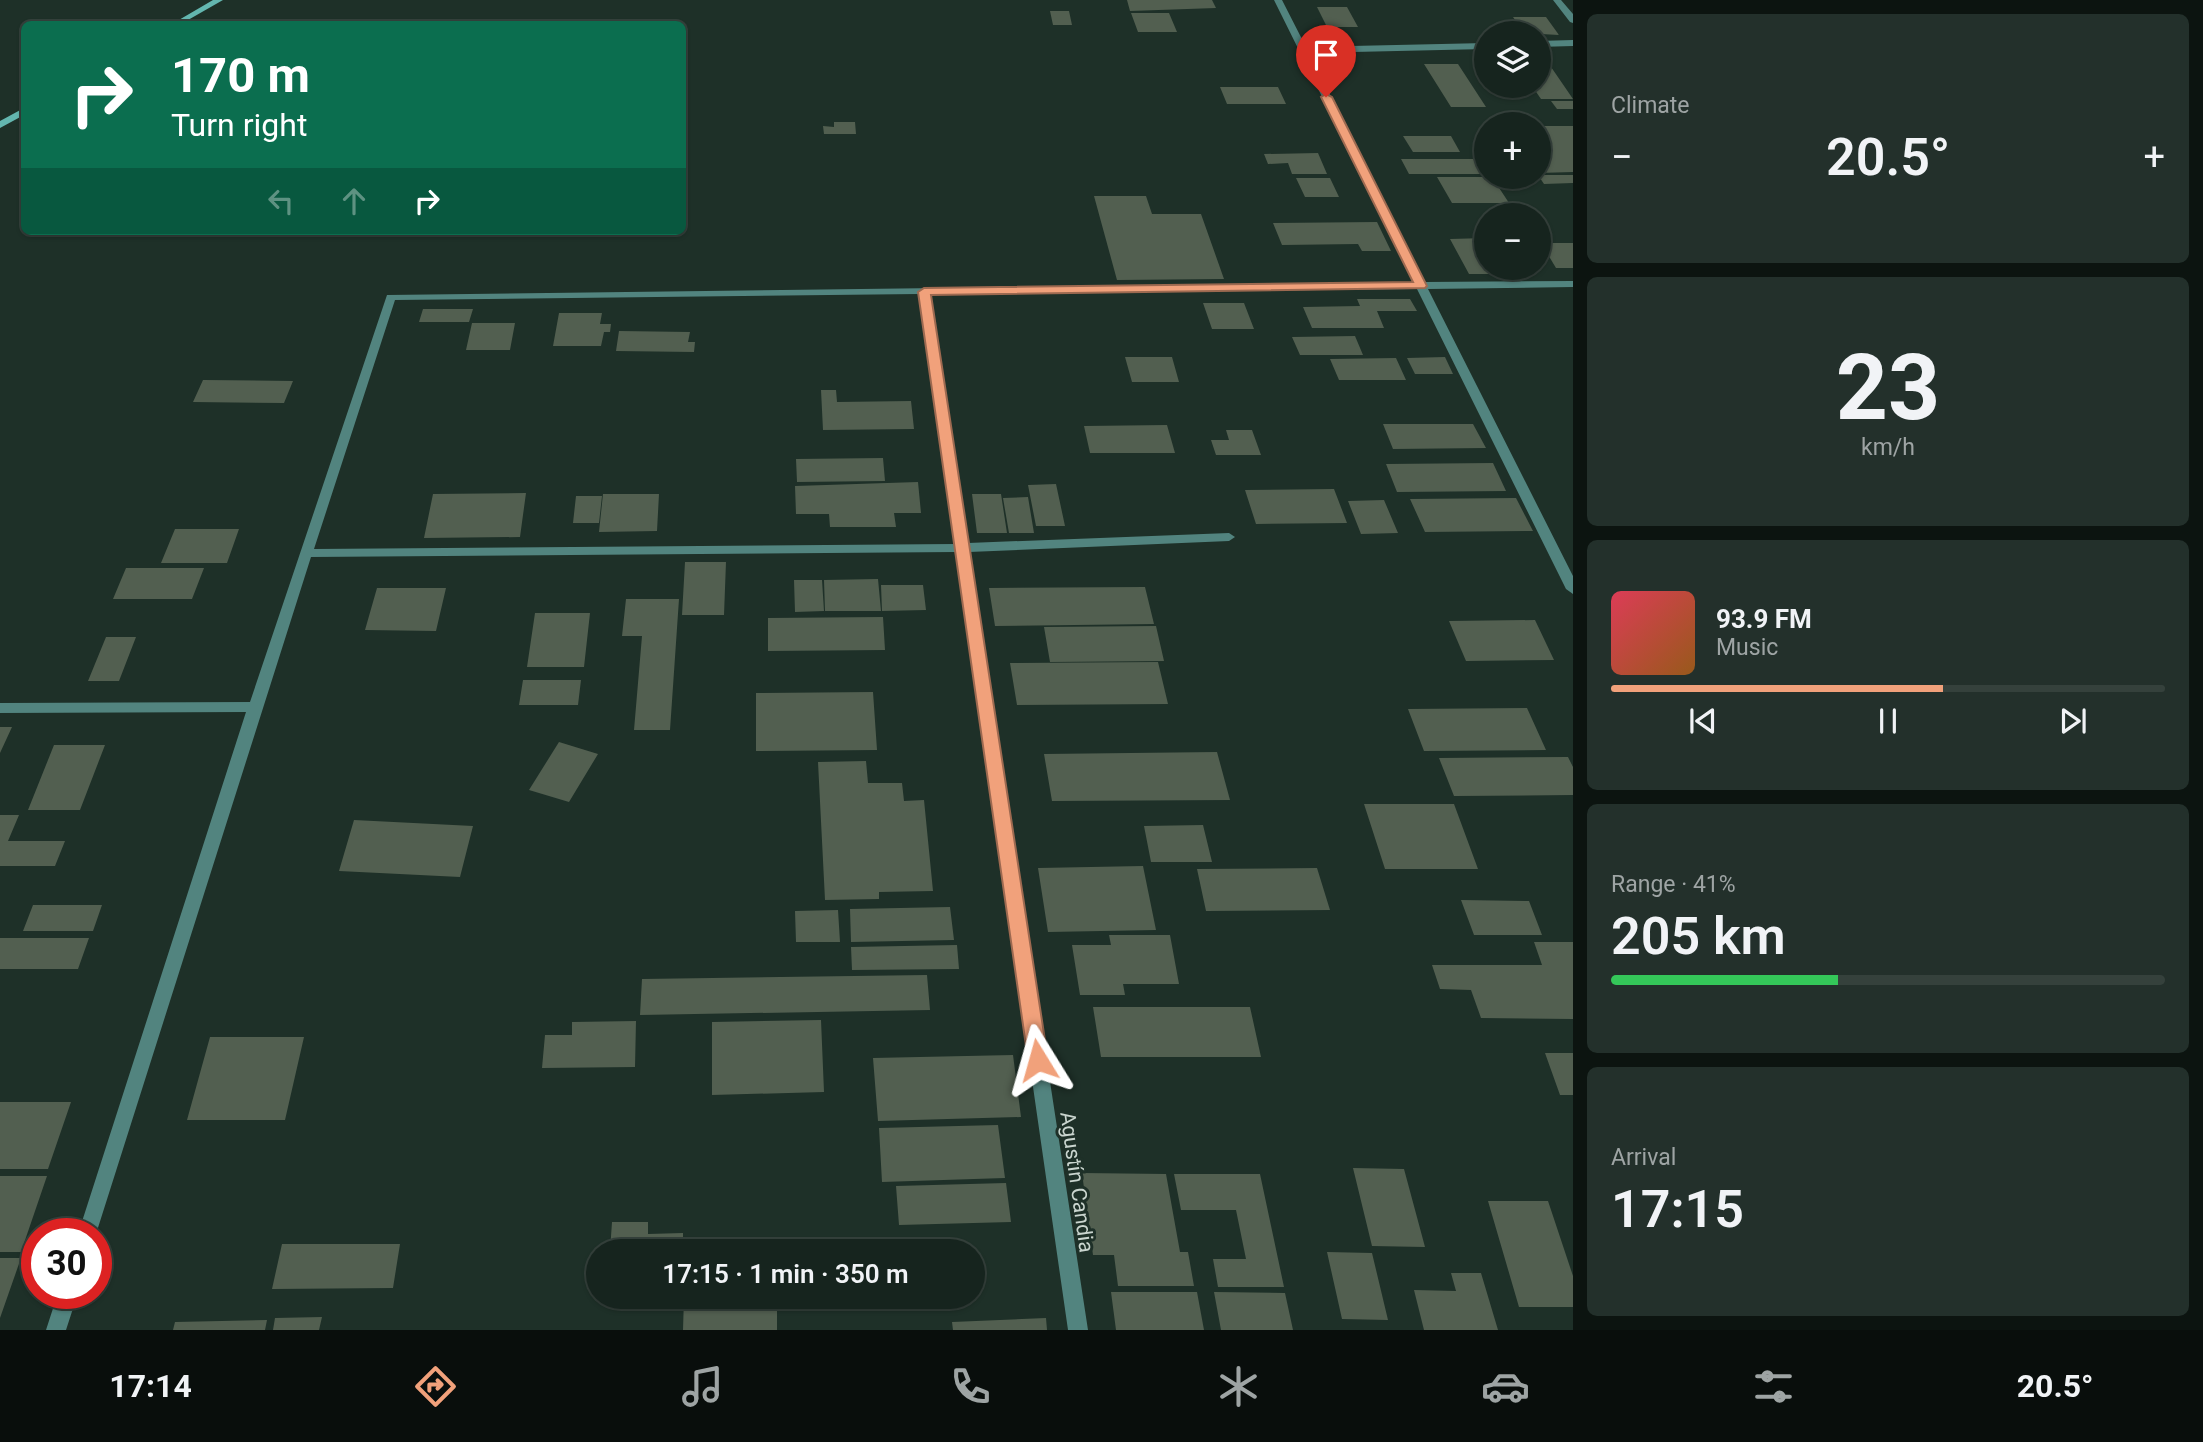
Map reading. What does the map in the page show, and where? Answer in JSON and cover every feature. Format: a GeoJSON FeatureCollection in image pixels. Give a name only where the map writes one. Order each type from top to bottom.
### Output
{"type":"FeatureCollection","features":[{"type":"Feature","properties":{"kind":"street"},"geometry":{"type":"LineString","coordinates":[[181,21],[219,0]]}},
{"type":"Feature","properties":{"kind":"street"},"geometry":{"type":"LineString","coordinates":[[1278,0],[1573,589]]}},
{"type":"Feature","properties":{"kind":"street"},"geometry":{"type":"LineString","coordinates":[[1557,0],[1573,20]]}},
{"type":"Feature","properties":{"kind":"street"},"geometry":{"type":"LineString","coordinates":[[1551,44],[1573,43]]}},
{"type":"Feature","properties":{"kind":"street"},"geometry":{"type":"LineString","coordinates":[[1303,50],[1474,46]]}},
{"type":"Feature","properties":{"kind":"street"},"geometry":{"type":"LineString","coordinates":[[0,125],[21,113]]}},
{"type":"Feature","properties":{"kind":"street"},"geometry":{"type":"LineString","coordinates":[[92,1218],[255,707],[391,298],[1573,284]]}},
{"type":"Feature","properties":{"kind":"street","name":"Agustín Candia"},"geometry":{"type":"LineString","coordinates":[[924,292],[1078,1330]]}},
{"type":"Feature","properties":{"kind":"street"},"geometry":{"type":"LineString","coordinates":[[306,553],[961,548],[1229,537]]}},
{"type":"Feature","properties":{"kind":"street"},"geometry":{"type":"LineString","coordinates":[[0,708],[255,707]]}},
{"type":"Feature","properties":{"kind":"street"},"geometry":{"type":"LineString","coordinates":[[56,1330],[63,1309]]}},
{"type":"Feature","properties":{"kind":"building"},"geometry":{"type":"Polygon","coordinates":[[[1127,0],[1212,0],[1216,8],[1130,11],[1127,0]]]}},
{"type":"Feature","properties":{"kind":"building"},"geometry":{"type":"Polygon","coordinates":[[[1317,7],[1347,7],[1358,27],[1327,27],[1317,7]]]}},
{"type":"Feature","properties":{"kind":"building"},"geometry":{"type":"Polygon","coordinates":[[[1050,11],[1069,11],[1072,25],[1053,25],[1050,11]]]}},
{"type":"Feature","properties":{"kind":"building"},"geometry":{"type":"Polygon","coordinates":[[[1131,13],[1169,13],[1177,32],[1138,32],[1131,13]]]}},
{"type":"Feature","properties":{"kind":"building"},"geometry":{"type":"Polygon","coordinates":[[[1513,17],[1546,17],[1549,21],[1516,21],[1513,17]]]}},
{"type":"Feature","properties":{"kind":"building"},"geometry":{"type":"Polygon","coordinates":[[[1551,24],[1559,35],[1551,35],[1551,24]]]}},
{"type":"Feature","properties":{"kind":"building"},"geometry":{"type":"Polygon","coordinates":[[[1424,64],[1458,64],[1474,89],[1474,98],[1480,98],[1486,107],[1451,107],[1424,64]]]}},
{"type":"Feature","properties":{"kind":"building"},"geometry":{"type":"Polygon","coordinates":[[[1551,67],[1573,99],[1541,99],[1551,98],[1551,67]]]}},
{"type":"Feature","properties":{"kind":"building"},"geometry":{"type":"Polygon","coordinates":[[[1220,87],[1278,87],[1286,104],[1227,104],[1220,87]]]}},
{"type":"Feature","properties":{"kind":"building"},"geometry":{"type":"Polygon","coordinates":[[[1551,101],[1573,101],[1573,109],[1557,109],[1551,101]]]}},
{"type":"Feature","properties":{"kind":"building"},"geometry":{"type":"Polygon","coordinates":[[[834,122],[855,122],[856,134],[824,134],[823,126],[834,127],[834,122]]]}},
{"type":"Feature","properties":{"kind":"building"},"geometry":{"type":"Polygon","coordinates":[[[1551,126],[1573,126],[1573,172],[1551,173],[1551,126]]]}},
{"type":"Feature","properties":{"kind":"building"},"geometry":{"type":"Polygon","coordinates":[[[1403,136],[1451,136],[1460,152],[1413,152],[1403,136]]]}},
{"type":"Feature","properties":{"kind":"building"},"geometry":{"type":"Polygon","coordinates":[[[1318,153],[1327,174],[1292,174],[1288,163],[1268,164],[1264,154],[1318,153]]]}},
{"type":"Feature","properties":{"kind":"building"},"geometry":{"type":"Polygon","coordinates":[[[1401,159],[1474,159],[1474,174],[1409,174],[1401,159]]]}},
{"type":"Feature","properties":{"kind":"building"},"geometry":{"type":"Polygon","coordinates":[[[1551,175],[1573,175],[1573,183],[1551,184],[1551,175]]]}},
{"type":"Feature","properties":{"kind":"building"},"geometry":{"type":"Polygon","coordinates":[[[1437,177],[1474,177],[1474,189],[1500,189],[1509,203],[1474,203],[1452,203],[1437,177]]]}},
{"type":"Feature","properties":{"kind":"building"},"geometry":{"type":"Polygon","coordinates":[[[1296,178],[1330,178],[1339,197],[1305,197],[1296,178]]]}},
{"type":"Feature","properties":{"kind":"building"},"geometry":{"type":"Polygon","coordinates":[[[1094,196],[1146,196],[1152,214],[1201,214],[1224,279],[1117,280],[1094,196]]]}},
{"type":"Feature","properties":{"kind":"building"},"geometry":{"type":"Polygon","coordinates":[[[1377,222],[1391,251],[1362,251],[1358,244],[1282,245],[1273,223],[1377,222]]]}},
{"type":"Feature","properties":{"kind":"building"},"geometry":{"type":"Polygon","coordinates":[[[1474,238],[1474,274],[1469,274],[1450,239],[1474,238]]]}},
{"type":"Feature","properties":{"kind":"building"},"geometry":{"type":"Polygon","coordinates":[[[1551,243],[1573,243],[1573,268],[1556,268],[1551,260],[1551,243]]]}},
{"type":"Feature","properties":{"kind":"building"},"geometry":{"type":"Polygon","coordinates":[[[1357,299],[1410,299],[1417,311],[1377,311],[1384,328],[1312,328],[1303,307],[1360,306],[1357,299]]]}},
{"type":"Feature","properties":{"kind":"building"},"geometry":{"type":"Polygon","coordinates":[[[1203,303],[1244,303],[1254,329],[1212,329],[1203,303]]]}},
{"type":"Feature","properties":{"kind":"building"},"geometry":{"type":"Polygon","coordinates":[[[423,309],[473,309],[469,322],[419,322],[423,309]]]}},
{"type":"Feature","properties":{"kind":"building"},"geometry":{"type":"Polygon","coordinates":[[[559,313],[602,313],[600,324],[611,324],[610,332],[604,332],[601,346],[553,346],[559,313]]]}},
{"type":"Feature","properties":{"kind":"building"},"geometry":{"type":"Polygon","coordinates":[[[472,323],[515,323],[510,350],[466,350],[472,323]]]}},
{"type":"Feature","properties":{"kind":"building"},"geometry":{"type":"Polygon","coordinates":[[[619,331],[690,332],[688,342],[695,342],[694,352],[616,351],[619,331]]]}},
{"type":"Feature","properties":{"kind":"building"},"geometry":{"type":"Polygon","coordinates":[[[1355,336],[1363,355],[1300,355],[1292,337],[1355,336]]]}},
{"type":"Feature","properties":{"kind":"building"},"geometry":{"type":"Polygon","coordinates":[[[1125,357],[1172,357],[1179,382],[1132,382],[1125,357]]]}},
{"type":"Feature","properties":{"kind":"building"},"geometry":{"type":"Polygon","coordinates":[[[1445,357],[1453,374],[1415,374],[1407,358],[1445,357]]]}},
{"type":"Feature","properties":{"kind":"building"},"geometry":{"type":"Polygon","coordinates":[[[1396,358],[1406,380],[1339,380],[1330,359],[1396,358]]]}},
{"type":"Feature","properties":{"kind":"building"},"geometry":{"type":"Polygon","coordinates":[[[203,380],[293,381],[284,403],[193,402],[203,380]]]}},
{"type":"Feature","properties":{"kind":"building"},"geometry":{"type":"Polygon","coordinates":[[[821,390],[836,390],[837,402],[911,401],[914,429],[823,430],[821,390]]]}},
{"type":"Feature","properties":{"kind":"building"},"geometry":{"type":"Polygon","coordinates":[[[1383,424],[1473,424],[1486,448],[1393,449],[1383,424]]]}},
{"type":"Feature","properties":{"kind":"building"},"geometry":{"type":"Polygon","coordinates":[[[1167,425],[1175,453],[1090,453],[1084,426],[1167,425]]]}},
{"type":"Feature","properties":{"kind":"building"},"geometry":{"type":"Polygon","coordinates":[[[1226,430],[1252,430],[1261,455],[1216,455],[1211,440],[1229,440],[1226,430]]]}},
{"type":"Feature","properties":{"kind":"building"},"geometry":{"type":"Polygon","coordinates":[[[883,458],[885,481],[797,482],[796,459],[883,458]]]}},
{"type":"Feature","properties":{"kind":"building"},"geometry":{"type":"Polygon","coordinates":[[[1493,463],[1506,491],[1397,492],[1386,464],[1493,463]]]}},
{"type":"Feature","properties":{"kind":"building"},"geometry":{"type":"Polygon","coordinates":[[[918,482],[921,513],[894,513],[896,527],[830,527],[829,514],[796,514],[795,486],[918,482]]]}},
{"type":"Feature","properties":{"kind":"building"},"geometry":{"type":"Polygon","coordinates":[[[1056,484],[1065,526],[1036,526],[1028,485],[1056,484]]]}},
{"type":"Feature","properties":{"kind":"building"},"geometry":{"type":"Polygon","coordinates":[[[1334,489],[1347,523],[1256,524],[1245,490],[1334,489]]]}},
{"type":"Feature","properties":{"kind":"building"},"geometry":{"type":"Polygon","coordinates":[[[526,493],[520,537],[424,538],[433,494],[526,493]]]}},
{"type":"Feature","properties":{"kind":"building"},"geometry":{"type":"Polygon","coordinates":[[[603,494],[659,494],[657,531],[599,532],[603,494]]]}},
{"type":"Feature","properties":{"kind":"building"},"geometry":{"type":"Polygon","coordinates":[[[972,494],[1001,494],[1007,533],[977,533],[972,494]]]}},
{"type":"Feature","properties":{"kind":"building"},"geometry":{"type":"Polygon","coordinates":[[[576,496],[602,496],[599,523],[573,523],[576,496]]]}},
{"type":"Feature","properties":{"kind":"building"},"geometry":{"type":"Polygon","coordinates":[[[1028,497],[1034,533],[1009,533],[1003,498],[1028,497]]]}},
{"type":"Feature","properties":{"kind":"building"},"geometry":{"type":"Polygon","coordinates":[[[1516,498],[1533,531],[1425,532],[1410,499],[1516,498]]]}},
{"type":"Feature","properties":{"kind":"building"},"geometry":{"type":"Polygon","coordinates":[[[1384,500],[1398,533],[1361,534],[1348,501],[1384,500]]]}},
{"type":"Feature","properties":{"kind":"building"},"geometry":{"type":"Polygon","coordinates":[[[175,529],[239,529],[227,563],[161,563],[175,529]]]}},
{"type":"Feature","properties":{"kind":"building"},"geometry":{"type":"Polygon","coordinates":[[[685,562],[726,562],[724,615],[682,615],[685,562]]]}},
{"type":"Feature","properties":{"kind":"building"},"geometry":{"type":"Polygon","coordinates":[[[126,568],[204,568],[192,599],[113,599],[126,568]]]}},
{"type":"Feature","properties":{"kind":"building"},"geometry":{"type":"Polygon","coordinates":[[[878,579],[881,611],[825,611],[824,580],[878,579]]]}},
{"type":"Feature","properties":{"kind":"building"},"geometry":{"type":"Polygon","coordinates":[[[794,580],[822,580],[824,611],[795,612],[794,580]]]}},
{"type":"Feature","properties":{"kind":"building"},"geometry":{"type":"Polygon","coordinates":[[[881,585],[923,585],[926,610],[882,611],[881,585]]]}},
{"type":"Feature","properties":{"kind":"building"},"geometry":{"type":"Polygon","coordinates":[[[1145,587],[1154,624],[995,626],[989,588],[1145,587]]]}},
{"type":"Feature","properties":{"kind":"building"},"geometry":{"type":"Polygon","coordinates":[[[377,588],[446,588],[436,631],[365,630],[377,588]]]}},
{"type":"Feature","properties":{"kind":"building"},"geometry":{"type":"Polygon","coordinates":[[[626,599],[679,599],[670,730],[634,730],[642,636],[622,636],[626,599]]]}},
{"type":"Feature","properties":{"kind":"building"},"geometry":{"type":"Polygon","coordinates":[[[535,613],[590,613],[584,667],[527,667],[535,613]]]}},
{"type":"Feature","properties":{"kind":"building"},"geometry":{"type":"Polygon","coordinates":[[[883,617],[885,650],[768,651],[768,618],[883,617]]]}},
{"type":"Feature","properties":{"kind":"building"},"geometry":{"type":"Polygon","coordinates":[[[1535,620],[1554,660],[1466,661],[1449,621],[1535,620]]]}},
{"type":"Feature","properties":{"kind":"building"},"geometry":{"type":"Polygon","coordinates":[[[1156,626],[1164,661],[1050,662],[1044,627],[1156,626]]]}},
{"type":"Feature","properties":{"kind":"building"},"geometry":{"type":"Polygon","coordinates":[[[106,637],[136,637],[119,681],[88,681],[106,637]]]}},
{"type":"Feature","properties":{"kind":"building"},"geometry":{"type":"Polygon","coordinates":[[[1158,662],[1168,704],[1017,705],[1010,663],[1158,662]]]}},
{"type":"Feature","properties":{"kind":"building"},"geometry":{"type":"Polygon","coordinates":[[[523,680],[581,680],[578,705],[519,705],[523,680]]]}},
{"type":"Feature","properties":{"kind":"building"},"geometry":{"type":"Polygon","coordinates":[[[873,692],[877,750],[756,751],[756,693],[873,692]]]}},
{"type":"Feature","properties":{"kind":"building"},"geometry":{"type":"Polygon","coordinates":[[[1527,708],[1546,750],[1424,751],[1408,709],[1527,708]]]}},
{"type":"Feature","properties":{"kind":"building"},"geometry":{"type":"Polygon","coordinates":[[[0,727],[12,727],[0,753],[0,727]]]}},
{"type":"Feature","properties":{"kind":"building"},"geometry":{"type":"Polygon","coordinates":[[[559,742],[598,754],[569,802],[529,790],[559,742]]]}},
{"type":"Feature","properties":{"kind":"building"},"geometry":{"type":"Polygon","coordinates":[[[54,745],[105,745],[80,810],[28,810],[54,745]]]}},
{"type":"Feature","properties":{"kind":"building"},"geometry":{"type":"Polygon","coordinates":[[[1217,752],[1230,800],[1052,801],[1044,754],[1217,752]]]}},
{"type":"Feature","properties":{"kind":"building"},"geometry":{"type":"Polygon","coordinates":[[[1568,757],[1573,767],[1573,795],[1454,796],[1439,758],[1568,757]]]}},
{"type":"Feature","properties":{"kind":"building"},"geometry":{"type":"Polygon","coordinates":[[[866,761],[868,783],[902,783],[904,801],[924,800],[933,891],[879,892],[879,899],[825,900],[818,762],[866,761]]]}},
{"type":"Feature","properties":{"kind":"building"},"geometry":{"type":"Polygon","coordinates":[[[1364,804],[1454,804],[1478,869],[1385,869],[1364,804]]]}},
{"type":"Feature","properties":{"kind":"building"},"geometry":{"type":"Polygon","coordinates":[[[0,815],[19,815],[8,841],[65,841],[55,866],[0,866],[0,815]]]}},
{"type":"Feature","properties":{"kind":"building"},"geometry":{"type":"Polygon","coordinates":[[[354,820],[473,826],[460,877],[339,871],[354,820]]]}},
{"type":"Feature","properties":{"kind":"building"},"geometry":{"type":"Polygon","coordinates":[[[1203,825],[1212,862],[1151,862],[1144,826],[1203,825]]]}},
{"type":"Feature","properties":{"kind":"building"},"geometry":{"type":"Polygon","coordinates":[[[1143,866],[1156,930],[1048,932],[1038,868],[1143,866]]]}},
{"type":"Feature","properties":{"kind":"building"},"geometry":{"type":"Polygon","coordinates":[[[1317,868],[1330,910],[1206,911],[1197,869],[1317,868]]]}},
{"type":"Feature","properties":{"kind":"building"},"geometry":{"type":"Polygon","coordinates":[[[1461,900],[1529,901],[1542,935],[1474,935],[1461,900]]]}},
{"type":"Feature","properties":{"kind":"building"},"geometry":{"type":"Polygon","coordinates":[[[33,905],[102,905],[93,931],[23,931],[33,905]]]}},
{"type":"Feature","properties":{"kind":"building"},"geometry":{"type":"Polygon","coordinates":[[[950,907],[954,940],[851,942],[850,909],[950,907]]]}},
{"type":"Feature","properties":{"kind":"building"},"geometry":{"type":"Polygon","coordinates":[[[838,910],[840,942],[796,942],[795,911],[838,910]]]}},
{"type":"Feature","properties":{"kind":"building"},"geometry":{"type":"Polygon","coordinates":[[[1109,935],[1170,935],[1179,984],[1123,984],[1125,995],[1080,995],[1072,945],[1111,945],[1109,935]]]}},
{"type":"Feature","properties":{"kind":"building"},"geometry":{"type":"Polygon","coordinates":[[[0,938],[89,938],[78,969],[0,969],[0,938]]]}},
{"type":"Feature","properties":{"kind":"building"},"geometry":{"type":"Polygon","coordinates":[[[1534,942],[1573,942],[1573,1019],[1481,1018],[1471,990],[1440,989],[1432,965],[1542,965],[1534,942]]]}},
{"type":"Feature","properties":{"kind":"building"},"geometry":{"type":"Polygon","coordinates":[[[957,945],[959,969],[852,970],[851,947],[957,945]]]}},
{"type":"Feature","properties":{"kind":"building"},"geometry":{"type":"Polygon","coordinates":[[[927,975],[930,1010],[640,1015],[642,979],[927,975]]]}},
{"type":"Feature","properties":{"kind":"building"},"geometry":{"type":"Polygon","coordinates":[[[1093,1007],[1250,1007],[1261,1057],[1101,1057],[1093,1007]]]}},
{"type":"Feature","properties":{"kind":"building"},"geometry":{"type":"Polygon","coordinates":[[[821,1020],[824,1092],[712,1095],[712,1022],[821,1020]]]}},
{"type":"Feature","properties":{"kind":"building"},"geometry":{"type":"Polygon","coordinates":[[[636,1021],[635,1067],[542,1068],[545,1035],[572,1035],[572,1022],[636,1021]]]}},
{"type":"Feature","properties":{"kind":"building"},"geometry":{"type":"Polygon","coordinates":[[[210,1037],[304,1037],[285,1120],[187,1120],[210,1037]]]}},
{"type":"Feature","properties":{"kind":"building"},"geometry":{"type":"Polygon","coordinates":[[[1545,1053],[1573,1053],[1573,1095],[1560,1095],[1545,1053]]]}},
{"type":"Feature","properties":{"kind":"building"},"geometry":{"type":"Polygon","coordinates":[[[1013,1055],[1021,1117],[878,1121],[873,1058],[1013,1055]]]}},
{"type":"Feature","properties":{"kind":"building"},"geometry":{"type":"Polygon","coordinates":[[[0,1102],[71,1102],[48,1169],[0,1169],[0,1102]]]}},
{"type":"Feature","properties":{"kind":"building"},"geometry":{"type":"Polygon","coordinates":[[[998,1125],[1005,1178],[882,1182],[879,1128],[998,1125]]]}},
{"type":"Feature","properties":{"kind":"building"},"geometry":{"type":"Polygon","coordinates":[[[1353,1168],[1404,1169],[1425,1247],[1372,1246],[1353,1168]]]}},
{"type":"Feature","properties":{"kind":"building"},"geometry":{"type":"Polygon","coordinates":[[[1082,1173],[1166,1174],[1180,1252],[1188,1252],[1194,1286],[1118,1286],[1114,1255],[1093,1255],[1082,1173]]]}},
{"type":"Feature","properties":{"kind":"building"},"geometry":{"type":"Polygon","coordinates":[[[1174,1174],[1260,1174],[1284,1287],[1218,1287],[1213,1259],[1246,1259],[1236,1210],[1181,1210],[1174,1174]]]}},
{"type":"Feature","properties":{"kind":"building"},"geometry":{"type":"Polygon","coordinates":[[[0,1176],[47,1176],[33,1218],[21,1218],[21,1252],[0,1252],[0,1176]]]}},
{"type":"Feature","properties":{"kind":"building"},"geometry":{"type":"Polygon","coordinates":[[[1006,1183],[1011,1222],[899,1225],[896,1186],[1006,1183]]]}},
{"type":"Feature","properties":{"kind":"building"},"geometry":{"type":"Polygon","coordinates":[[[1488,1201],[1548,1201],[1573,1276],[1573,1307],[1519,1307],[1488,1201]]]}},
{"type":"Feature","properties":{"kind":"building"},"geometry":{"type":"Polygon","coordinates":[[[612,1222],[648,1222],[648,1234],[683,1233],[683,1239],[611,1239],[612,1222]]]}},
{"type":"Feature","properties":{"kind":"building"},"geometry":{"type":"Polygon","coordinates":[[[282,1244],[400,1244],[393,1288],[272,1289],[282,1244]]]}},
{"type":"Feature","properties":{"kind":"building"},"geometry":{"type":"Polygon","coordinates":[[[1327,1252],[1372,1253],[1388,1320],[1342,1319],[1327,1252]]]}},
{"type":"Feature","properties":{"kind":"building"},"geometry":{"type":"Polygon","coordinates":[[[0,1258],[21,1258],[0,1318],[0,1258]]]}},
{"type":"Feature","properties":{"kind":"building"},"geometry":{"type":"Polygon","coordinates":[[[1451,1273],[1481,1273],[1498,1330],[1424,1330],[1414,1290],[1456,1291],[1451,1273]]]}},
{"type":"Feature","properties":{"kind":"building"},"geometry":{"type":"Polygon","coordinates":[[[1111,1292],[1197,1292],[1204,1330],[1116,1330],[1111,1292]]]}},
{"type":"Feature","properties":{"kind":"building"},"geometry":{"type":"Polygon","coordinates":[[[1214,1292],[1285,1293],[1293,1330],[1221,1330],[1214,1292]]]}},
{"type":"Feature","properties":{"kind":"building"},"geometry":{"type":"Polygon","coordinates":[[[684,1309],[777,1309],[777,1330],[683,1330],[684,1309]]]}},
{"type":"Feature","properties":{"kind":"building"},"geometry":{"type":"Polygon","coordinates":[[[322,1317],[319,1330],[273,1330],[275,1318],[322,1317]]]}},
{"type":"Feature","properties":{"kind":"building"},"geometry":{"type":"Polygon","coordinates":[[[1046,1318],[1047,1330],[953,1330],[952,1322],[1046,1318]]]}},
{"type":"Feature","properties":{"kind":"building"},"geometry":{"type":"Polygon","coordinates":[[[267,1320],[265,1330],[173,1330],[175,1322],[267,1320]]]}},
{"type":"Feature","properties":{"kind":"route"},"geometry":{"type":"LineString","coordinates":[[1038,1060],[924,292],[1420,286],[1326,97]]}}]}
